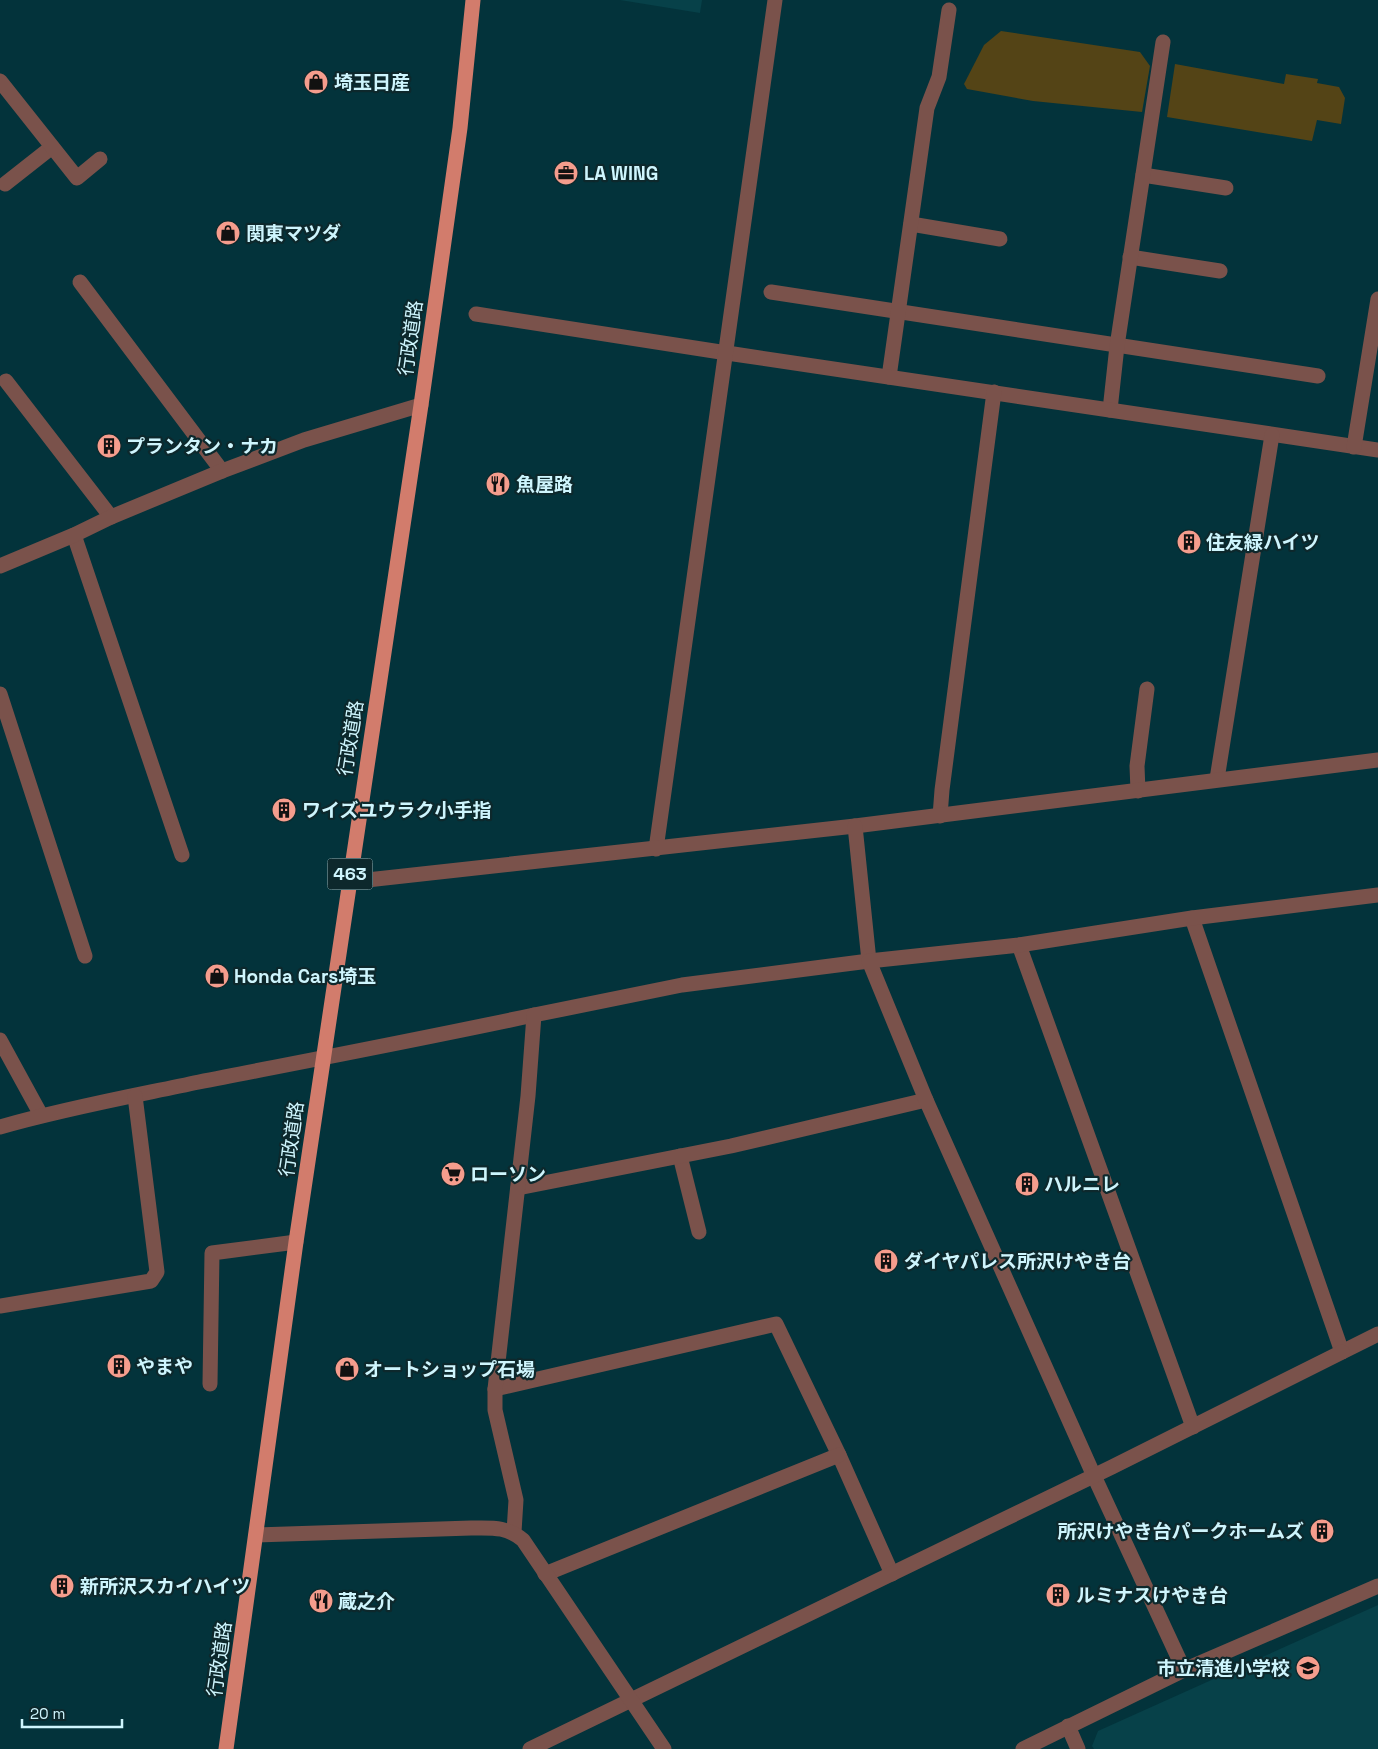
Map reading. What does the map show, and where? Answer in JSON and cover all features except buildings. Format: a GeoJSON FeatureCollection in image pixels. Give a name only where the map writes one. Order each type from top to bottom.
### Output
{"type":"FeatureCollection","features":[{"type":"Feature","properties":{"kind":"highway","name":"行政道路"},"geometry":{"type":"LineString","coordinates":[[226,1749],[296,1242],[421,405],[460,128],[474,0]]}},
{"type":"Feature","properties":{"kind":"street"},"geometry":{"type":"LineString","coordinates":[[656,849],[776,0]]}},
{"type":"Feature","properties":{"kind":"street"},"geometry":{"type":"LineString","coordinates":[[889,377],[927,108],[939,76],[949,10]]}},
{"type":"Feature","properties":{"kind":"street"},"geometry":{"type":"LineString","coordinates":[[1110,410],[1116,346],[1163,42]]}},
{"type":"Feature","properties":{"kind":"street"},"geometry":{"type":"LineString","coordinates":[[0,81],[77,178],[100,159]]}},
{"type":"Feature","properties":{"kind":"street"},"geometry":{"type":"LineString","coordinates":[[5,184],[52,147]]}},
{"type":"Feature","properties":{"kind":"street"},"geometry":{"type":"LineString","coordinates":[[1143,175],[1226,188]]}},
{"type":"Feature","properties":{"kind":"street"},"geometry":{"type":"LineString","coordinates":[[911,224],[1000,239]]}},
{"type":"Feature","properties":{"kind":"street"},"geometry":{"type":"LineString","coordinates":[[1130,257],[1220,271]]}},
{"type":"Feature","properties":{"kind":"street"},"geometry":{"type":"LineString","coordinates":[[80,282],[222,471]]}},
{"type":"Feature","properties":{"kind":"street"},"geometry":{"type":"LineString","coordinates":[[771,292],[1318,376]]}},
{"type":"Feature","properties":{"kind":"street"},"geometry":{"type":"LineString","coordinates":[[1354,447],[1378,299]]}},
{"type":"Feature","properties":{"kind":"street"},"geometry":{"type":"LineString","coordinates":[[476,314],[1378,450]]}},
{"type":"Feature","properties":{"kind":"street"},"geometry":{"type":"LineString","coordinates":[[6,381],[111,516]]}},
{"type":"Feature","properties":{"kind":"street"},"geometry":{"type":"LineString","coordinates":[[940,816],[994,392]]}},
{"type":"Feature","properties":{"kind":"street"},"geometry":{"type":"LineString","coordinates":[[0,566],[74,535],[111,516],[222,471],[304,440],[421,405]]}},
{"type":"Feature","properties":{"kind":"street"},"geometry":{"type":"LineString","coordinates":[[1218,779],[1272,434]]}},
{"type":"Feature","properties":{"kind":"street"},"geometry":{"type":"LineString","coordinates":[[74,535],[182,855]]}},
{"type":"Feature","properties":{"kind":"street"},"geometry":{"type":"LineString","coordinates":[[1138,791],[1137,766],[1147,689]]}},
{"type":"Feature","properties":{"kind":"street"},"geometry":{"type":"LineString","coordinates":[[0,694],[86,956]]}},
{"type":"Feature","properties":{"kind":"street"},"geometry":{"type":"LineString","coordinates":[[349,882],[940,816],[1378,760]]}},
{"type":"Feature","properties":{"kind":"street"},"geometry":{"type":"LineString","coordinates":[[855,826],[869,961],[926,1100],[1094,1476],[1184,1670]]}},
{"type":"Feature","properties":{"kind":"street"},"geometry":{"type":"LineString","coordinates":[[0,1127],[41,1116],[135,1096],[323,1057],[370,1050],[682,985],[869,961],[1019,946],[1192,918],[1378,895]]}},
{"type":"Feature","properties":{"kind":"street"},"geometry":{"type":"LineString","coordinates":[[1192,918],[1342,1352]]}},
{"type":"Feature","properties":{"kind":"street"},"geometry":{"type":"LineString","coordinates":[[1019,946],[1193,1427]]}},
{"type":"Feature","properties":{"kind":"street"},"geometry":{"type":"LineString","coordinates":[[514,1532],[516,1500],[495,1410],[495,1389],[528,1096],[534,1015]]}},
{"type":"Feature","properties":{"kind":"street"},"geometry":{"type":"LineString","coordinates":[[0,1040],[41,1116]]}},
{"type":"Feature","properties":{"kind":"street"},"geometry":{"type":"LineString","coordinates":[[0,1306],[151,1281],[156,1272],[135,1096]]}},
{"type":"Feature","properties":{"kind":"street"},"geometry":{"type":"LineString","coordinates":[[518,1188],[731,1146],[926,1100]]}},
{"type":"Feature","properties":{"kind":"street"},"geometry":{"type":"LineString","coordinates":[[680,1156],[699,1232]]}},
{"type":"Feature","properties":{"kind":"street"},"geometry":{"type":"LineString","coordinates":[[210,1384],[212,1253],[296,1242]]}},
{"type":"Feature","properties":{"kind":"street"},"geometry":{"type":"LineString","coordinates":[[495,1389],[776,1324],[892,1574]]}},
{"type":"Feature","properties":{"kind":"street"},"geometry":{"type":"LineString","coordinates":[[530,1749],[1094,1476],[1378,1334]]}},
{"type":"Feature","properties":{"kind":"street"},"geometry":{"type":"LineString","coordinates":[[544,1574],[838,1455]]}},
{"type":"Feature","properties":{"kind":"street"},"geometry":{"type":"LineString","coordinates":[[256,1535],[471,1528],[499,1529],[514,1532],[523,1540],[544,1574],[664,1749]]}},
{"type":"Feature","properties":{"kind":"street"},"geometry":{"type":"LineString","coordinates":[[1023,1749],[1184,1670],[1378,1586]]}},
{"type":"Feature","properties":{"kind":"street"},"geometry":{"type":"LineString","coordinates":[[1068,1726],[1078,1749]]}},
{"type":"Feature","properties":{"kind":"shaded area"},"geometry":{"type":"Polygon","coordinates":[[[620,0],[702,0],[700,13],[620,0]]]}},
{"type":"Feature","properties":{"kind":"shaded area"},"geometry":{"type":"Polygon","coordinates":[[[1001,31],[1140,52],[1150,66],[1142,112],[1033,101],[967,89],[964,84],[984,45],[1001,31]]]}},
{"type":"Feature","properties":{"kind":"shaded area"},"geometry":{"type":"Polygon","coordinates":[[[1175,64],[1284,84],[1286,74],[1318,79],[1317,83],[1339,87],[1345,98],[1341,124],[1317,120],[1312,141],[1167,117],[1175,64]]]}},
{"type":"Feature","properties":{"kind":"shaded area","name":"市立清進小学校"},"geometry":{"type":"Polygon","coordinates":[[[1378,1605],[1378,1749],[1094,1749],[1092,1746],[1098,1731],[1378,1605]]]}},
{"type":"Feature","properties":{"kind":"place","name":"埼玉日産"},"geometry":{"type":"Point","coordinates":[316,82]}},
{"type":"Feature","properties":{"kind":"place","name":"LA WING"},"geometry":{"type":"Point","coordinates":[566,173]}},
{"type":"Feature","properties":{"kind":"place","name":"関東マツダ"},"geometry":{"type":"Point","coordinates":[228,233]}},
{"type":"Feature","properties":{"kind":"place","name":"プランタン・ナカ"},"geometry":{"type":"Point","coordinates":[109,446]}},
{"type":"Feature","properties":{"kind":"place","name":"魚屋路"},"geometry":{"type":"Point","coordinates":[498,484]}},
{"type":"Feature","properties":{"kind":"place","name":"住友緑ハイツ"},"geometry":{"type":"Point","coordinates":[1189,542]}},
{"type":"Feature","properties":{"kind":"place","name":"ワイズユウラク小手指"},"geometry":{"type":"Point","coordinates":[284,810]}},
{"type":"Feature","properties":{"kind":"place","name":"Honda Cars埼玉"},"geometry":{"type":"Point","coordinates":[217,976]}},
{"type":"Feature","properties":{"kind":"place","name":"ローソン"},"geometry":{"type":"Point","coordinates":[453,1174]}},
{"type":"Feature","properties":{"kind":"place","name":"ハルニレ"},"geometry":{"type":"Point","coordinates":[1027,1184]}},
{"type":"Feature","properties":{"kind":"place","name":"ダイヤパレス所沢けやき台"},"geometry":{"type":"Point","coordinates":[886,1261]}},
{"type":"Feature","properties":{"kind":"place","name":"やまや"},"geometry":{"type":"Point","coordinates":[119,1366]}},
{"type":"Feature","properties":{"kind":"place","name":"オートショップ石場"},"geometry":{"type":"Point","coordinates":[347,1369]}},
{"type":"Feature","properties":{"kind":"place","name":"所沢けやき台パークホームズ"},"geometry":{"type":"Point","coordinates":[1322,1531]}},
{"type":"Feature","properties":{"kind":"place","name":"新所沢スカイハイツ"},"geometry":{"type":"Point","coordinates":[62,1586]}},
{"type":"Feature","properties":{"kind":"place","name":"ルミナスけやき台"},"geometry":{"type":"Point","coordinates":[1058,1595]}},
{"type":"Feature","properties":{"kind":"place","name":"蔵之介"},"geometry":{"type":"Point","coordinates":[321,1601]}},
{"type":"Feature","properties":{"kind":"place","name":"市立清進小学校"},"geometry":{"type":"Point","coordinates":[1308,1668]}}]}
